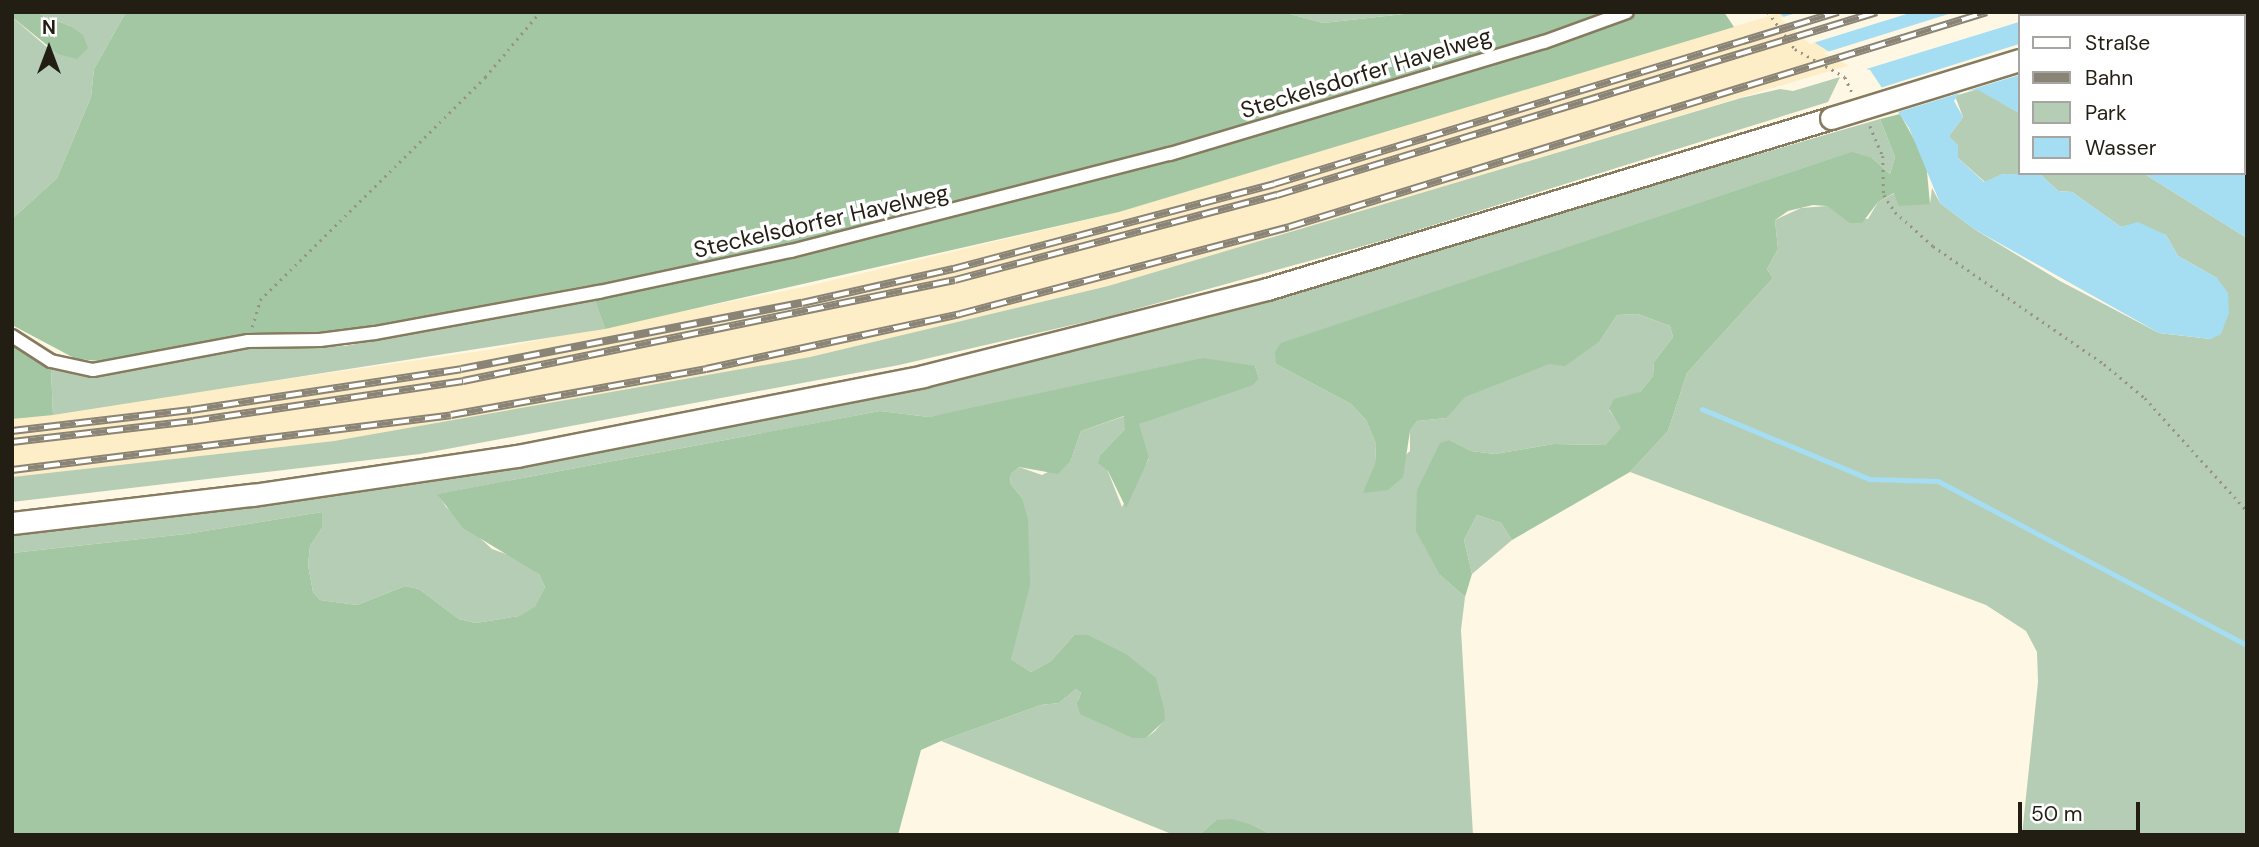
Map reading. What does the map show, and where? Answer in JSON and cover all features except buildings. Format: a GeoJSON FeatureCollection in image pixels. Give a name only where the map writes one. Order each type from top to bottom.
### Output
{"type":"FeatureCollection","features":[{"type":"Feature","properties":{"kind":"main road"},"geometry":{"type":"LineString","coordinates":[[12,523],[252,495],[517,456],[923,376],[1267,289],[2018,60]]}},
{"type":"Feature","properties":{"kind":"street","name":"Steckelsdorfer Havelweg"},"geometry":{"type":"LineString","coordinates":[[12,336],[51,361],[93,370],[248,341],[375,333],[791,251],[1182,150],[1627,12]]}},
{"type":"Feature","properties":{"kind":"path"},"geometry":{"type":"LineString","coordinates":[[248,341],[260,300],[485,77],[540,12]]}},
{"type":"Feature","properties":{"kind":"path"},"geometry":{"type":"LineString","coordinates":[[1904,220],[1933,246],[2104,364],[2145,398],[2247,512]]}},
{"type":"Feature","properties":{"kind":"shaded area"},"geometry":{"type":"Polygon","coordinates":[[[1779,13],[1812,41],[1850,65],[1108,286],[810,357],[470,420],[334,441],[12,477],[12,419],[494,349],[808,286],[1119,212],[1779,13]]]}},
{"type":"Feature","properties":{"kind":"green space"},"geometry":{"type":"Polygon","coordinates":[[[12,12],[35,12],[70,26],[83,35],[88,48],[77,59],[58,54],[12,17],[12,12]]]}},
{"type":"Feature","properties":{"kind":"green space"},"geometry":{"type":"Polygon","coordinates":[[[35,12],[126,12],[94,69],[91,97],[57,178],[12,219],[12,17],[48,48],[70,26],[35,12]]]}},
{"type":"Feature","properties":{"kind":"green space"},"geometry":{"type":"Polygon","coordinates":[[[126,12],[1283,12],[1323,23],[1422,12],[1724,12],[1734,27],[1119,212],[605,329],[590,285],[346,331],[239,335],[100,361],[76,359],[12,325],[12,219],[57,178],[91,97],[94,69],[126,12]]]}},
{"type":"Feature","properties":{"kind":"green space"},"geometry":{"type":"Polygon","coordinates":[[[1283,12],[1422,12],[1323,23],[1283,12]]]}},
{"type":"Feature","properties":{"kind":"green space"},"geometry":{"type":"Polygon","coordinates":[[[1840,77],[1828,102],[1392,238],[1111,316],[899,365],[420,454],[12,502],[12,477],[334,441],[810,357],[1108,286],[1741,98],[1780,89],[1793,91],[1840,77]]]}},
{"type":"Feature","properties":{"kind":"green space"},"geometry":{"type":"Polygon","coordinates":[[[1978,89],[2018,112],[2018,174],[2003,174],[1985,182],[1958,158],[1949,136],[1963,117],[1955,96],[1978,89]]]}},
{"type":"Feature","properties":{"kind":"green space"},"geometry":{"type":"Polygon","coordinates":[[[1900,114],[1926,161],[1930,204],[1899,206],[1894,193],[1878,202],[1862,223],[1850,223],[1827,206],[1813,205],[1788,211],[1775,220],[1778,249],[1767,269],[1773,278],[1687,373],[1668,431],[1630,472],[1512,540],[1501,523],[1477,515],[1464,540],[1472,574],[1465,597],[1440,575],[1416,531],[1417,490],[1440,443],[1450,440],[1471,451],[1495,454],[1554,444],[1605,445],[1621,428],[1609,409],[1614,399],[1640,392],[1653,376],[1654,362],[1673,337],[1670,326],[1638,314],[1617,315],[1600,341],[1565,366],[1549,364],[1465,397],[1447,418],[1417,421],[1410,431],[1403,477],[1388,490],[1363,493],[1375,464],[1376,444],[1366,420],[1351,404],[1276,364],[1275,352],[1281,343],[1852,152],[1872,158],[1890,174],[1895,157],[1880,119],[1900,114]]]}},
{"type":"Feature","properties":{"kind":"green space"},"geometry":{"type":"Polygon","coordinates":[[[1880,119],[1895,157],[1890,174],[1872,158],[1276,364],[1351,404],[1366,420],[1376,444],[1375,465],[1364,493],[1410,451],[1410,431],[1417,421],[1447,418],[1464,397],[1600,341],[1617,315],[1638,314],[1670,326],[1673,337],[1654,362],[1653,376],[1640,392],[1609,410],[1622,428],[1605,445],[1554,444],[1495,454],[1471,451],[1450,440],[1440,575],[1465,597],[1461,630],[1473,835],[1272,835],[1255,826],[1216,820],[1199,835],[1174,835],[941,741],[1041,705],[1059,703],[1076,689],[1081,693],[1078,700],[1146,738],[1155,731],[1165,719],[1074,635],[1051,661],[1031,672],[1011,659],[1022,498],[1010,483],[1011,474],[1019,467],[1042,475],[1071,460],[1081,431],[1125,416],[1125,429],[1101,454],[1122,507],[1149,459],[1138,424],[1259,378],[1255,366],[929,417],[880,411],[438,494],[446,507],[492,549],[522,560],[539,574],[545,587],[535,608],[519,616],[476,623],[459,619],[419,589],[405,586],[357,605],[320,600],[313,592],[308,565],[310,546],[322,528],[322,512],[186,534],[12,553],[12,533],[319,497],[541,462],[893,392],[1160,328],[1880,119]]]}},
{"type":"Feature","properties":{"kind":"green space"},"geometry":{"type":"Polygon","coordinates":[[[2041,175],[2146,175],[2247,238],[2247,835],[2022,835],[2038,682],[2037,652],[2026,631],[1986,605],[1630,472],[1668,431],[1687,373],[1773,278],[1767,269],[1778,249],[1775,220],[1801,208],[1827,206],[1843,216],[1868,219],[1878,202],[1895,193],[1930,204],[1932,188],[1940,203],[1974,229],[2060,281],[2159,333],[2211,339],[2217,278],[2178,256],[2166,235],[2134,224],[2121,227],[2072,192],[2058,191],[2041,175]]]}},
{"type":"Feature","properties":{"kind":"green space"},"geometry":{"type":"Polygon","coordinates":[[[595,299],[605,329],[53,415],[51,369],[88,377],[238,349],[345,346],[595,299]]]}},
{"type":"Feature","properties":{"kind":"green space"},"geometry":{"type":"Polygon","coordinates":[[[12,344],[51,369],[53,415],[12,419],[12,344]]]}},
{"type":"Feature","properties":{"kind":"green space"},"geometry":{"type":"Polygon","coordinates":[[[1203,358],[1255,366],[1259,378],[1253,385],[1139,424],[1149,458],[1126,508],[1108,471],[1098,463],[1101,454],[1125,429],[1124,416],[1081,431],[1071,460],[1058,474],[1019,467],[1011,474],[1010,483],[1022,498],[1028,520],[1030,585],[1011,659],[1031,672],[1051,661],[1074,635],[1088,635],[1126,654],[1156,678],[1164,709],[1165,720],[1146,738],[1133,738],[1080,714],[1077,703],[1081,693],[1076,689],[1059,703],[1041,705],[941,741],[921,750],[898,835],[12,835],[12,553],[186,534],[322,512],[322,528],[310,546],[308,565],[313,592],[320,600],[357,605],[405,586],[419,589],[459,619],[476,623],[519,616],[535,607],[545,587],[539,574],[463,528],[437,494],[880,411],[929,417],[1203,358]]]}},
{"type":"Feature","properties":{"kind":"green space"},"geometry":{"type":"Polygon","coordinates":[[[1477,515],[1501,523],[1512,540],[1472,574],[1464,540],[1477,515]]]}},
{"type":"Feature","properties":{"kind":"green space"},"geometry":{"type":"Polygon","coordinates":[[[1232,819],[1272,835],[1199,835],[1216,820],[1232,819]]]}},
{"type":"Feature","properties":{"kind":"water"},"geometry":{"type":"Polygon","coordinates":[[[1778,12],[2247,12],[2247,238],[2146,175],[2245,175],[2245,14],[2018,14],[2018,112],[1978,90],[1961,91],[1954,101],[1963,117],[1949,136],[1958,145],[1958,158],[1984,182],[2003,174],[2041,175],[2058,191],[2072,192],[2121,227],[2138,222],[2166,235],[2178,256],[2217,278],[2228,293],[2229,313],[2221,334],[2211,339],[2159,333],[1974,229],[1940,203],[1909,128],[1870,70],[1850,65],[1812,41],[1778,12]]]}},
{"type":"Feature","properties":{"kind":"pier"},"geometry":{"type":"Polygon","coordinates":[[[1799,12],[1913,12],[1810,44],[1780,18],[1799,12]]]}},
{"type":"Feature","properties":{"kind":"pier"},"geometry":{"type":"Polygon","coordinates":[[[1955,12],[2050,12],[2018,14],[2018,22],[1860,71],[1824,53],[1955,12]]]}},
{"type":"Feature","properties":{"kind":"pier"},"geometry":{"type":"Polygon","coordinates":[[[2018,44],[2018,75],[1895,113],[1880,88],[2018,44]]]}},
{"type":"Feature","properties":{"kind":"waterway"},"geometry":{"type":"LineString","coordinates":[[1702,409],[1869,479],[1938,481],[2247,645]]}},
{"type":"Feature","properties":{"kind":"railway"},"geometry":{"type":"LineString","coordinates":[[12,431],[191,410],[461,369],[802,303],[953,269],[1274,184],[1838,12]]}},
{"type":"Feature","properties":{"kind":"railway"},"geometry":{"type":"LineString","coordinates":[[12,442],[193,421],[463,381],[955,280],[1277,195],[1877,12]]}},
{"type":"Feature","properties":{"kind":"railway"},"geometry":{"type":"LineString","coordinates":[[12,470],[451,415],[706,369],[960,314],[1289,227],[1987,12]]}}]}
